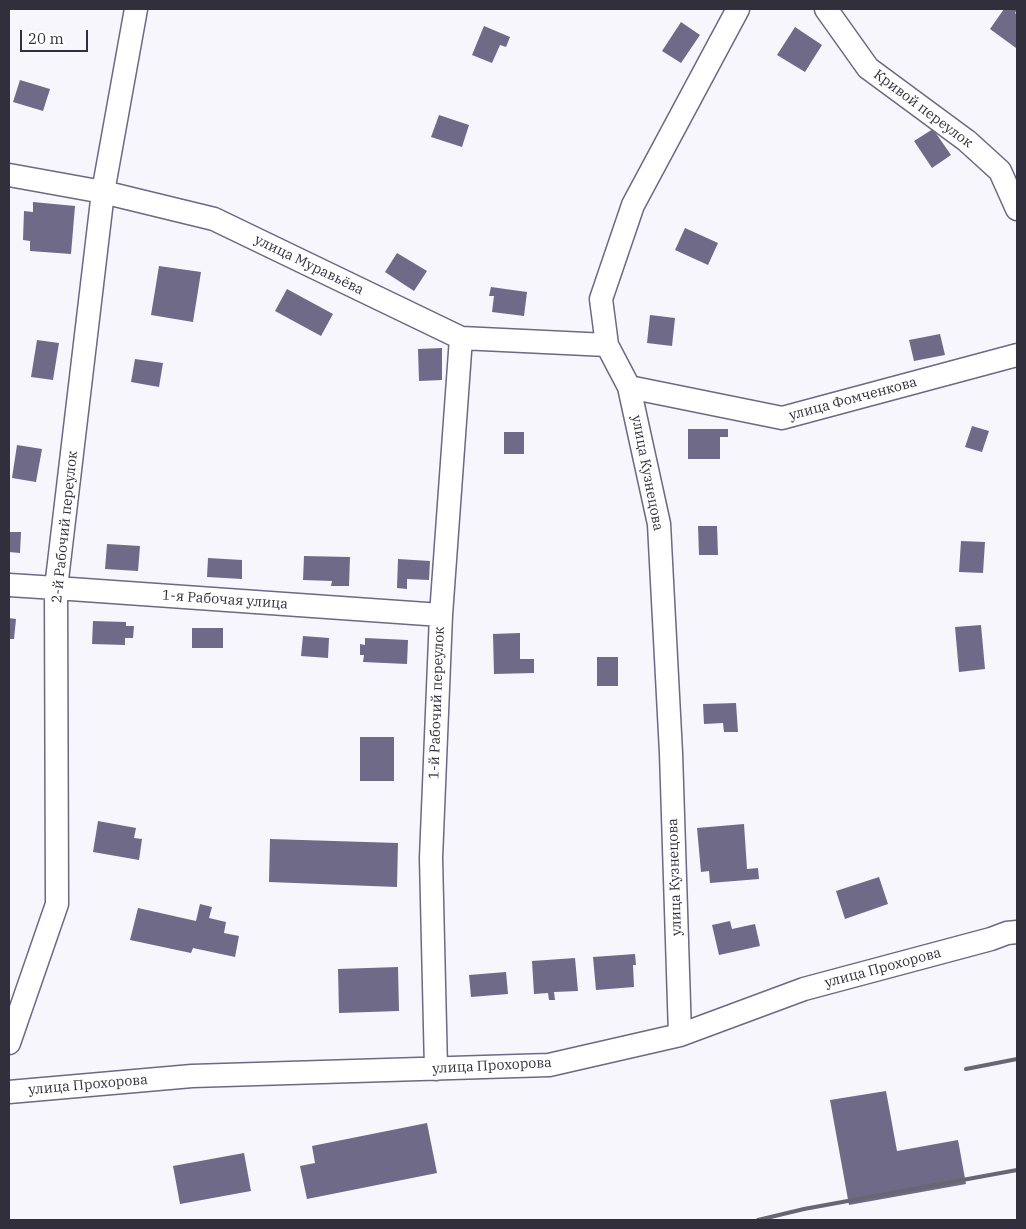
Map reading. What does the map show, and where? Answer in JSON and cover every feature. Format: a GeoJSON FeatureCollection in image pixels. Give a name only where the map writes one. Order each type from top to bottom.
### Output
{"type":"FeatureCollection","features":[{"type":"Feature","properties":{"kind":"street","name":"2-й Рабочий переулок"},"geometry":{"type":"LineString","coordinates":[[9,1042],[57,904],[56,588],[103,192],[136,9]]}},
{"type":"Feature","properties":{"kind":"street","name":"улица Кузнецова"},"geometry":{"type":"LineString","coordinates":[[680,1035],[670,753],[659,524],[629,387],[607,345],[601,299],[633,205],[738,9]]}},
{"type":"Feature","properties":{"kind":"street","name":"Кривой переулок"},"geometry":{"type":"LineString","coordinates":[[826,9],[868,68],[967,141],[1000,171],[1017,209]]}},
{"type":"Feature","properties":{"kind":"street","name":"улица Муравьёва"},"geometry":{"type":"LineString","coordinates":[[9,175],[103,192],[214,219],[461,338],[607,345]]}},
{"type":"Feature","properties":{"kind":"street","name":"1-й Рабочий переулок"},"geometry":{"type":"LineString","coordinates":[[436,1069],[432,858],[441,615],[461,338]]}},
{"type":"Feature","properties":{"kind":"street","name":"улица Фомченкова"},"geometry":{"type":"LineString","coordinates":[[629,387],[782,418],[1017,355]]}},
{"type":"Feature","properties":{"kind":"street","name":"1-я Рабочая улица"},"geometry":{"type":"LineString","coordinates":[[9,585],[441,615]]}},
{"type":"Feature","properties":{"kind":"street","name":"улица Прохорова"},"geometry":{"type":"LineString","coordinates":[[9,1092],[192,1076],[549,1065],[680,1035],[804,989],[1007,933],[1017,932]]}},
{"type":"Feature","properties":{"kind":"building"},"geometry":{"type":"Polygon","coordinates":[[[1004,9],[1017,10],[1015,13],[1017,15],[1016,48],[990,29],[1004,9]]]}},
{"type":"Feature","properties":{"kind":"building"},"geometry":{"type":"Polygon","coordinates":[[[681,22],[700,35],[681,63],[662,51],[681,22]]]}},
{"type":"Feature","properties":{"kind":"building"},"geometry":{"type":"Polygon","coordinates":[[[484,26],[510,37],[506,47],[500,45],[492,63],[472,55],[484,26]]]}},
{"type":"Feature","properties":{"kind":"building"},"geometry":{"type":"Polygon","coordinates":[[[795,27],[822,45],[805,72],[777,55],[795,27]]]}},
{"type":"Feature","properties":{"kind":"building"},"geometry":{"type":"Polygon","coordinates":[[[20,80],[50,89],[43,111],[13,102],[20,80]]]}},
{"type":"Feature","properties":{"kind":"building"},"geometry":{"type":"Polygon","coordinates":[[[439,115],[469,125],[462,147],[431,137],[439,115]]]}},
{"type":"Feature","properties":{"kind":"building"},"geometry":{"type":"Polygon","coordinates":[[[933,129],[951,155],[932,168],[914,141],[933,129]]]}},
{"type":"Feature","properties":{"kind":"building"},"geometry":{"type":"Polygon","coordinates":[[[33,202],[75,206],[71,254],[30,251],[30,241],[23,240],[24,211],[33,212],[33,202]]]}},
{"type":"Feature","properties":{"kind":"building"},"geometry":{"type":"Polygon","coordinates":[[[685,228],[718,243],[708,265],[675,250],[685,228]]]}},
{"type":"Feature","properties":{"kind":"building"},"geometry":{"type":"Polygon","coordinates":[[[397,253],[427,271],[414,291],[385,272],[397,253]]]}},
{"type":"Feature","properties":{"kind":"building"},"geometry":{"type":"Polygon","coordinates":[[[159,266],[201,272],[193,322],[151,315],[159,266]]]}},
{"type":"Feature","properties":{"kind":"building"},"geometry":{"type":"Polygon","coordinates":[[[491,287],[527,292],[524,316],[492,312],[494,296],[489,296],[491,287]]]}},
{"type":"Feature","properties":{"kind":"building"},"geometry":{"type":"Polygon","coordinates":[[[287,289],[333,314],[321,336],[275,311],[287,289]]]}},
{"type":"Feature","properties":{"kind":"building"},"geometry":{"type":"Polygon","coordinates":[[[650,315],[675,318],[672,346],[647,343],[650,315]]]}},
{"type":"Feature","properties":{"kind":"building"},"geometry":{"type":"Polygon","coordinates":[[[940,334],[945,355],[914,361],[909,340],[940,334]]]}},
{"type":"Feature","properties":{"kind":"building"},"geometry":{"type":"Polygon","coordinates":[[[37,340],[59,343],[53,380],[31,377],[37,340]]]}},
{"type":"Feature","properties":{"kind":"building"},"geometry":{"type":"Polygon","coordinates":[[[442,348],[442,380],[419,381],[418,349],[442,348]]]}},
{"type":"Feature","properties":{"kind":"building"},"geometry":{"type":"Polygon","coordinates":[[[135,359],[163,363],[159,387],[131,382],[135,359]]]}},
{"type":"Feature","properties":{"kind":"building"},"geometry":{"type":"Polygon","coordinates":[[[972,426],[989,431],[982,452],[965,447],[972,426]]]}},
{"type":"Feature","properties":{"kind":"building"},"geometry":{"type":"Polygon","coordinates":[[[688,429],[728,429],[728,437],[720,437],[720,459],[688,459],[688,429]]]}},
{"type":"Feature","properties":{"kind":"building"},"geometry":{"type":"Polygon","coordinates":[[[504,432],[524,432],[524,454],[504,454],[504,432]]]}},
{"type":"Feature","properties":{"kind":"building"},"geometry":{"type":"Polygon","coordinates":[[[17,445],[42,449],[36,482],[12,478],[17,445]]]}},
{"type":"Feature","properties":{"kind":"building"},"geometry":{"type":"Polygon","coordinates":[[[698,526],[717,526],[718,555],[699,555],[698,526]]]}},
{"type":"Feature","properties":{"kind":"building"},"geometry":{"type":"Polygon","coordinates":[[[9,532],[21,532],[20,553],[9,552],[9,532]]]}},
{"type":"Feature","properties":{"kind":"building"},"geometry":{"type":"Polygon","coordinates":[[[961,541],[985,542],[983,573],[959,572],[961,541]]]}},
{"type":"Feature","properties":{"kind":"building"},"geometry":{"type":"Polygon","coordinates":[[[107,544],[140,546],[138,571],[105,569],[107,544]]]}},
{"type":"Feature","properties":{"kind":"building"},"geometry":{"type":"Polygon","coordinates":[[[304,556],[350,557],[349,586],[331,586],[332,581],[303,580],[304,556]]]}},
{"type":"Feature","properties":{"kind":"building"},"geometry":{"type":"Polygon","coordinates":[[[208,558],[242,560],[242,579],[207,577],[208,558]]]}},
{"type":"Feature","properties":{"kind":"building"},"geometry":{"type":"Polygon","coordinates":[[[398,559],[430,561],[429,580],[407,579],[407,589],[397,588],[398,559]]]}},
{"type":"Feature","properties":{"kind":"building"},"geometry":{"type":"Polygon","coordinates":[[[9,618],[16,619],[14,639],[9,639],[9,618]]]}},
{"type":"Feature","properties":{"kind":"building"},"geometry":{"type":"Polygon","coordinates":[[[93,621],[126,622],[126,626],[134,626],[133,638],[125,638],[125,645],[92,644],[93,621]]]}},
{"type":"Feature","properties":{"kind":"building"},"geometry":{"type":"Polygon","coordinates":[[[981,625],[985,669],[959,672],[955,627],[981,625]]]}},
{"type":"Feature","properties":{"kind":"building"},"geometry":{"type":"Polygon","coordinates":[[[192,628],[223,628],[223,648],[192,648],[192,628]]]}},
{"type":"Feature","properties":{"kind":"building"},"geometry":{"type":"Polygon","coordinates":[[[520,633],[520,659],[534,659],[534,673],[494,674],[493,634],[520,633]]]}},
{"type":"Feature","properties":{"kind":"building"},"geometry":{"type":"Polygon","coordinates":[[[303,636],[329,638],[328,658],[301,656],[303,636]]]}},
{"type":"Feature","properties":{"kind":"building"},"geometry":{"type":"Polygon","coordinates":[[[365,638],[408,640],[407,664],[363,662],[364,655],[360,655],[360,644],[365,645],[365,638]]]}},
{"type":"Feature","properties":{"kind":"building"},"geometry":{"type":"Polygon","coordinates":[[[597,657],[618,657],[618,686],[597,686],[597,657]]]}},
{"type":"Feature","properties":{"kind":"building"},"geometry":{"type":"Polygon","coordinates":[[[736,703],[738,732],[724,732],[723,723],[704,724],[703,704],[736,703]]]}},
{"type":"Feature","properties":{"kind":"building"},"geometry":{"type":"Polygon","coordinates":[[[360,737],[394,737],[394,781],[360,781],[360,737]]]}},
{"type":"Feature","properties":{"kind":"building"},"geometry":{"type":"Polygon","coordinates":[[[98,821],[136,828],[134,838],[142,839],[139,860],[93,852],[98,821]]]}},
{"type":"Feature","properties":{"kind":"building"},"geometry":{"type":"Polygon","coordinates":[[[744,824],[747,869],[758,868],[759,879],[710,883],[709,871],[701,872],[697,828],[744,824]]]}},
{"type":"Feature","properties":{"kind":"building"},"geometry":{"type":"Polygon","coordinates":[[[270,839],[398,843],[397,887],[269,882],[270,839]]]}},
{"type":"Feature","properties":{"kind":"building"},"geometry":{"type":"Polygon","coordinates":[[[879,877],[888,904],[845,919],[836,891],[879,877]]]}},
{"type":"Feature","properties":{"kind":"building"},"geometry":{"type":"Polygon","coordinates":[[[200,904],[212,907],[209,918],[226,922],[224,933],[239,936],[235,957],[193,948],[191,953],[130,940],[138,908],[196,921],[200,904]]]}},
{"type":"Feature","properties":{"kind":"building"},"geometry":{"type":"Polygon","coordinates":[[[730,921],[732,929],[755,924],[760,946],[719,955],[712,925],[730,921]]]}},
{"type":"Feature","properties":{"kind":"building"},"geometry":{"type":"Polygon","coordinates":[[[635,954],[636,965],[633,965],[634,987],[596,990],[593,957],[635,954]]]}},
{"type":"Feature","properties":{"kind":"building"},"geometry":{"type":"Polygon","coordinates":[[[575,958],[578,991],[554,992],[555,1000],[549,1000],[548,993],[534,994],[532,961],[575,958]]]}},
{"type":"Feature","properties":{"kind":"building"},"geometry":{"type":"Polygon","coordinates":[[[398,967],[399,1011],[339,1013],[338,969],[398,967]]]}},
{"type":"Feature","properties":{"kind":"building"},"geometry":{"type":"Polygon","coordinates":[[[506,972],[508,994],[471,997],[469,975],[506,972]]]}},
{"type":"Feature","properties":{"kind":"building"},"geometry":{"type":"Polygon","coordinates":[[[886,1091],[897,1151],[958,1140],[966,1184],[849,1205],[830,1100],[886,1091]]]}},
{"type":"Feature","properties":{"kind":"building"},"geometry":{"type":"Polygon","coordinates":[[[427,1123],[437,1173],[307,1199],[300,1166],[315,1163],[312,1146],[427,1123]]]}},
{"type":"Feature","properties":{"kind":"building"},"geometry":{"type":"Polygon","coordinates":[[[244,1153],[251,1191],[180,1204],[173,1166],[244,1153]]]}},
{"type":"Feature","properties":{"kind":"railway"},"geometry":{"type":"LineString","coordinates":[[966,1069],[1017,1059]]}},
{"type":"Feature","properties":{"kind":"railway"},"geometry":{"type":"LineString","coordinates":[[758,1220],[804,1209],[1017,1170]]}}]}
